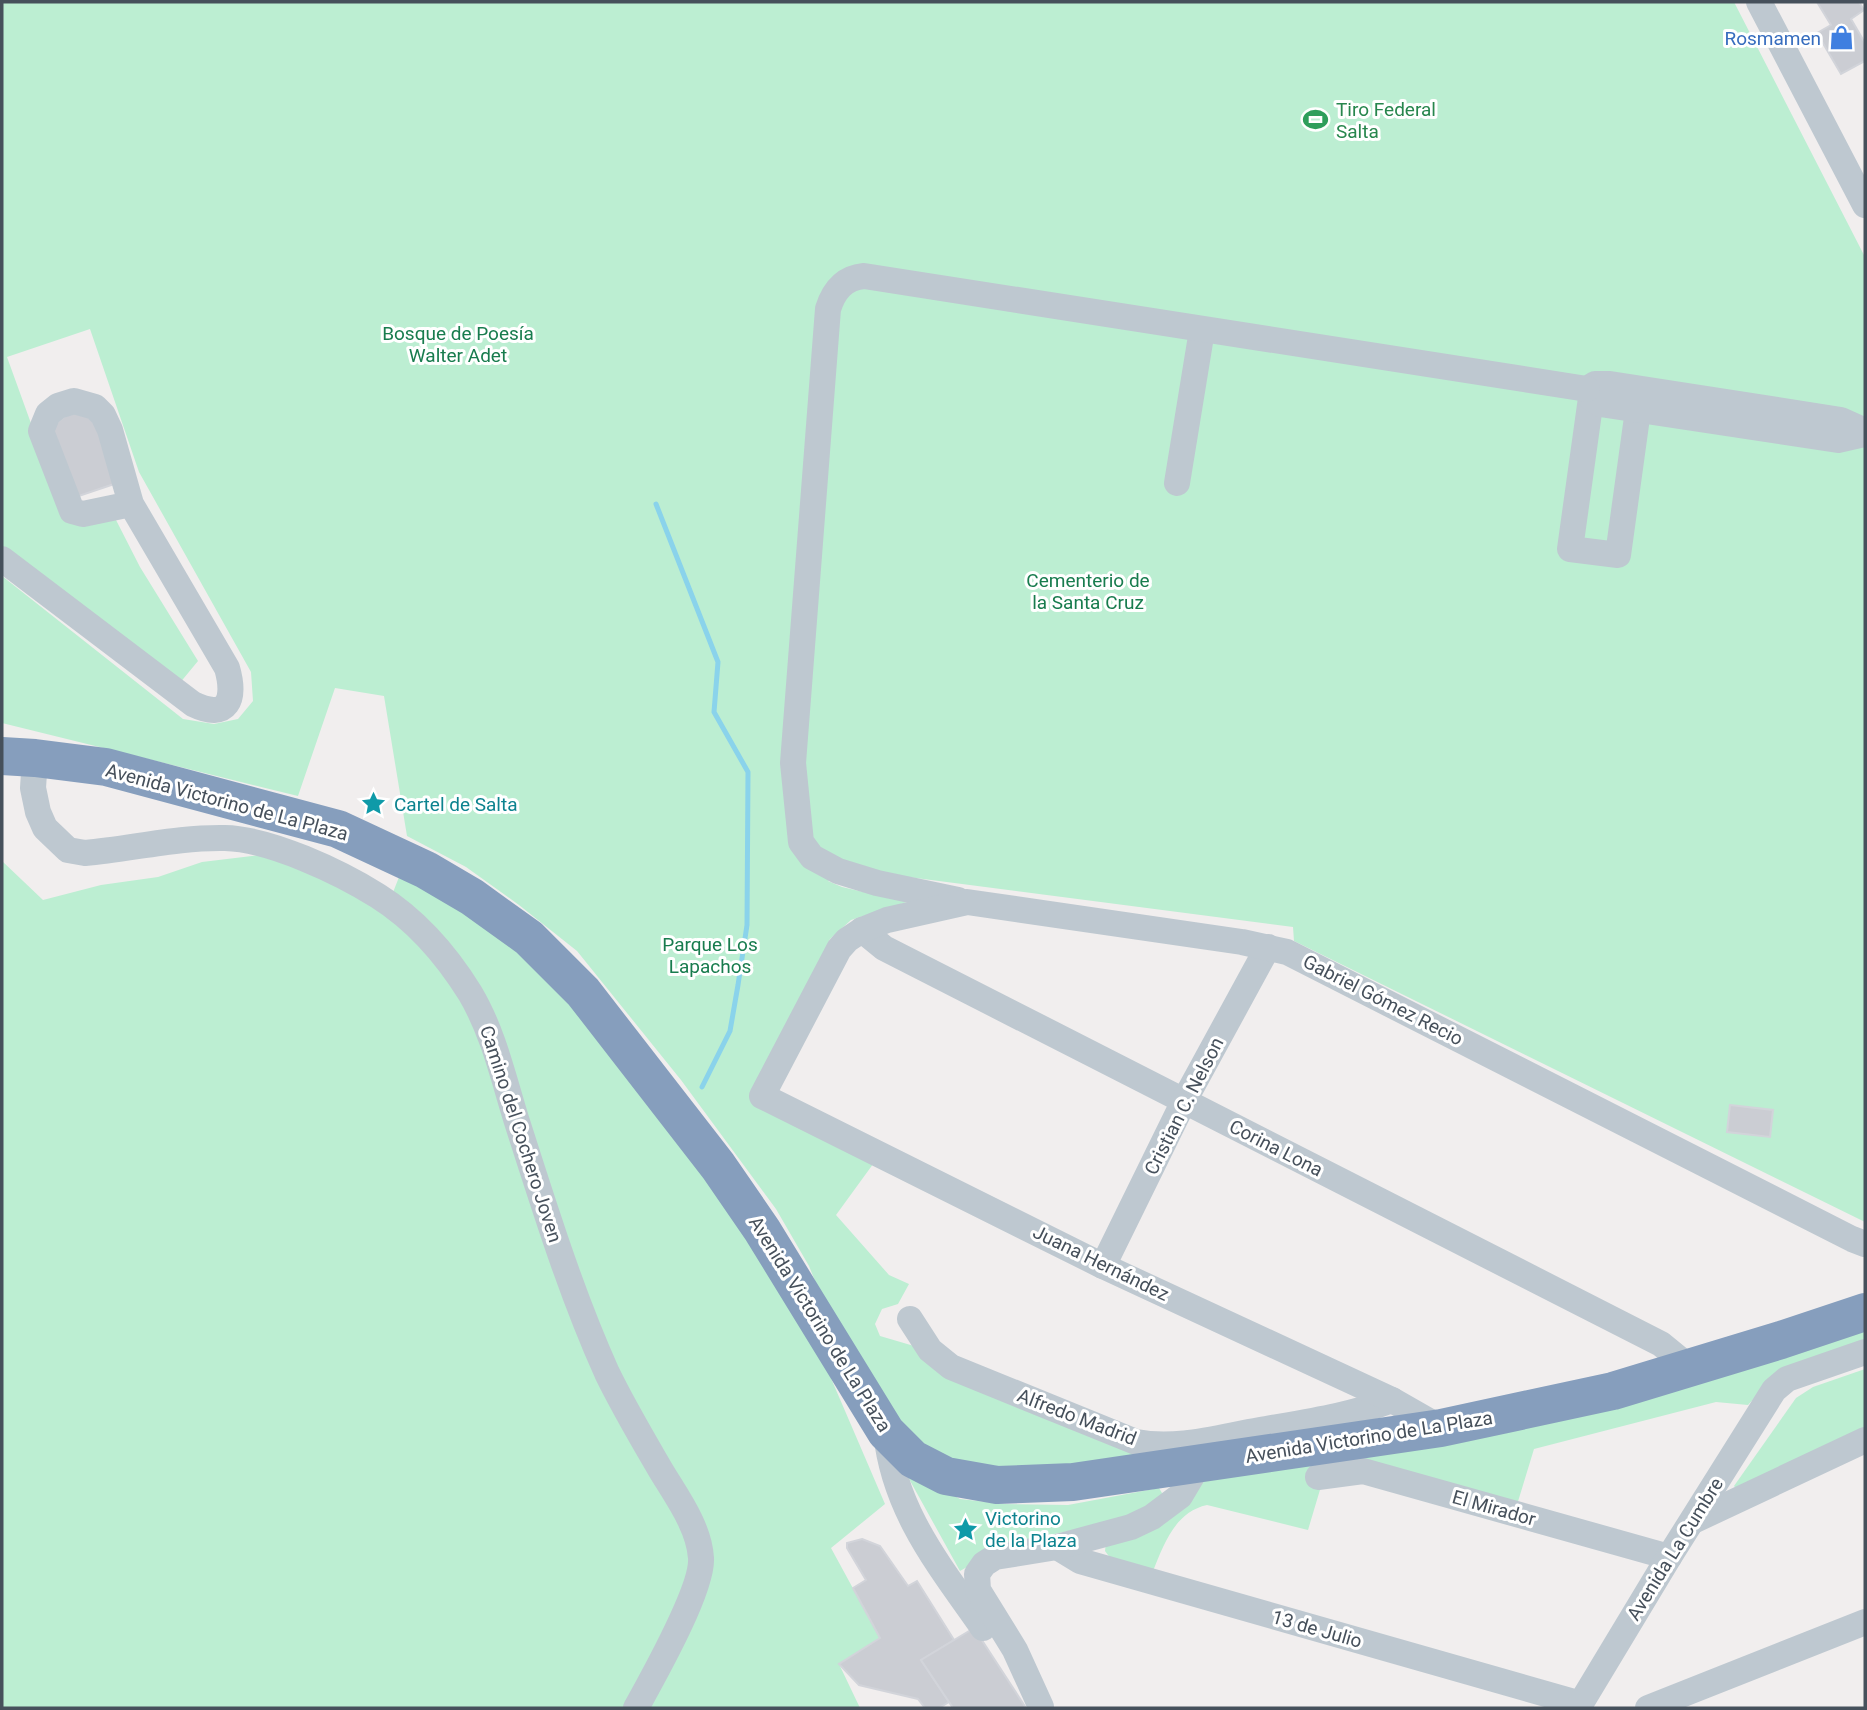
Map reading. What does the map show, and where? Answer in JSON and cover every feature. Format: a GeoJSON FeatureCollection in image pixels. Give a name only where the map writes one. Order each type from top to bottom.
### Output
{"type":"FeatureCollection","features":[{"type":"Feature","properties":{"kind":"highway","name":"Avenida Victorino de La Plaza"},"geometry":{"type":"LineString","coordinates":[[13,752],[106,767],[338,829],[444,880],[529,938],[583,992],[718,1166],[762,1230],[886,1433],[913,1459],[946,1476],[997,1485],[1073,1482],[1441,1428],[1613,1391],[1865,1312]]}},
{"type":"Feature","properties":{"kind":"street"},"geometry":{"type":"LineString","coordinates":[[1759,2],[1865,205]]}},
{"type":"Feature","properties":{"kind":"street"},"geometry":{"type":"LineString","coordinates":[[967,902],[877,883],[838,871],[812,857],[801,842],[793,763],[823,362],[828,309],[832,296],[840,285],[852,277],[864,276],[1589,393],[1600,404],[1638,410],[1838,440],[1865,432]]}},
{"type":"Feature","properties":{"kind":"street"},"geometry":{"type":"LineString","coordinates":[[1177,483],[1202,330]]}},
{"type":"Feature","properties":{"kind":"street"},"geometry":{"type":"LineString","coordinates":[[1638,410],[1618,555],[1570,549],[1589,393],[1595,384],[1610,384],[1841,420],[1865,432]]}},
{"type":"Feature","properties":{"kind":"street"},"geometry":{"type":"LineString","coordinates":[[2,559],[192,704],[208,711],[219,709],[226,705],[231,696],[232,686],[227,668],[131,504]]}},
{"type":"Feature","properties":{"kind":"street","name":"Camino del Cochero Joven"},"geometry":{"type":"LineString","coordinates":[[13,752],[33,788],[38,812],[46,828],[68,850],[85,853],[206,838],[229,838],[276,848],[340,875],[380,897],[416,926],[444,956],[471,994],[489,1031],[549,1220],[585,1322],[636,1428],[696,1534],[701,1556],[701,1573],[636,1708]]}},
{"type":"Feature","properties":{"kind":"street","name":"Gabriel Gómez Recio"},"geometry":{"type":"LineString","coordinates":[[862,930],[887,920],[967,902],[1268,947],[1301,958],[1865,1244]]}},
{"type":"Feature","properties":{"kind":"street","name":"Juana Hernández"},"geometry":{"type":"LineString","coordinates":[[862,930],[839,949],[762,1096],[1103,1266],[1392,1400],[1441,1428]]}},
{"type":"Feature","properties":{"kind":"street","name":"Corina Lona"},"geometry":{"type":"LineString","coordinates":[[862,930],[884,948],[1661,1344],[1683,1362],[1686,1369]]}},
{"type":"Feature","properties":{"kind":"street","name":"Cristian C. Nelson"},"geometry":{"type":"LineString","coordinates":[[1103,1266],[1184,1101],[1268,947]]}},
{"type":"Feature","properties":{"kind":"street","name":"Alfredo Madrid"},"geometry":{"type":"LineString","coordinates":[[910,1319],[930,1350],[951,1367],[1136,1441],[1151,1444],[1186,1443],[1359,1412],[1392,1400]]}},
{"type":"Feature","properties":{"kind":"street","name":"Avenida La Cumbre"},"geometry":{"type":"LineString","coordinates":[[1579,1706],[1668,1557],[1774,1390],[1787,1379],[1865,1352]]}},
{"type":"Feature","properties":{"kind":"street"},"geometry":{"type":"LineString","coordinates":[[886,1433],[889,1461],[913,1524],[936,1563],[1041,1708]]}},
{"type":"Feature","properties":{"kind":"street"},"geometry":{"type":"LineString","coordinates":[[1693,1521],[1865,1440]]}},
{"type":"Feature","properties":{"kind":"street"},"geometry":{"type":"LineString","coordinates":[[1041,1708],[1015,1650],[978,1590],[977,1574],[984,1564],[995,1557],[1057,1547],[1131,1527],[1152,1517],[1180,1496],[1199,1464]]}},
{"type":"Feature","properties":{"kind":"street","name":"El Mirador"},"geometry":{"type":"LineString","coordinates":[[1318,1477],[1363,1471],[1668,1557]]}},
{"type":"Feature","properties":{"kind":"street","name":"13 de Julio"},"geometry":{"type":"LineString","coordinates":[[1057,1547],[1080,1561],[1579,1706]]}},
{"type":"Feature","properties":{"kind":"street"},"geometry":{"type":"LineString","coordinates":[[1648,1708],[1865,1622]]}},
{"type":"Feature","properties":{"kind":"green space"},"geometry":{"type":"Polygon","coordinates":[[[2,2],[1734,2],[1865,257],[1865,1222],[1294,941],[1293,927],[854,870],[828,881],[842,887],[907,902],[851,920],[830,939],[756,1098],[876,1160],[836,1215],[889,1275],[909,1284],[898,1304],[882,1309],[875,1324],[880,1336],[914,1346],[1166,1456],[993,1476],[915,1447],[830,1318],[809,1266],[776,1209],[681,1080],[577,951],[466,867],[407,836],[384,696],[335,688],[298,796],[2,723],[2,576],[183,719],[214,724],[238,719],[253,701],[251,672],[139,472],[90,329],[7,357],[67,523],[116,520],[140,567],[198,661],[179,684],[2,547],[2,2]]]}},
{"type":"Feature","properties":{"kind":"green space"},"geometry":{"type":"Polygon","coordinates":[[[268,854],[390,900],[401,872],[459,907],[547,973],[673,1123],[821,1355],[885,1504],[831,1548],[880,1638],[839,1664],[860,1708],[2,1708],[2,861],[43,900],[101,885],[158,877],[202,862],[268,854]]]}},
{"type":"Feature","properties":{"kind":"green space"},"geometry":{"type":"Polygon","coordinates":[[[1865,1326],[1865,1341],[1770,1381],[1748,1405],[1716,1402],[1534,1449],[1516,1508],[1325,1473],[1308,1530],[1207,1505],[1187,1514],[1172,1530],[1153,1571],[1111,1559],[1105,1551],[1106,1543],[1210,1478],[1865,1326]]]}},
{"type":"Feature","properties":{"kind":"green space"},"geometry":{"type":"Polygon","coordinates":[[[1865,1369],[1865,1431],[1739,1492],[1734,1486],[1796,1398],[1813,1387],[1865,1369]]]}},
{"type":"Feature","properties":{"kind":"green space"},"geometry":{"type":"Polygon","coordinates":[[[903,1468],[960,1499],[1004,1504],[1068,1505],[1159,1488],[1162,1493],[1160,1504],[1126,1519],[1007,1544],[960,1571],[903,1468]]]}},
{"type":"Feature","properties":{"kind":"building","name":"Rosmamen"},"geometry":{"type":"Polygon","coordinates":[[[1817,2],[1859,2],[1864,10],[1851,19],[1865,43],[1865,61],[1841,74],[1817,33],[1831,25],[1817,2]]]}},
{"type":"Feature","properties":{"kind":"building"},"geometry":{"type":"Polygon","coordinates":[[[73,410],[99,422],[117,483],[70,499],[50,428],[73,410]]]}},
{"type":"Feature","properties":{"kind":"building"},"geometry":{"type":"Polygon","coordinates":[[[1730,1105],[1773,1110],[1770,1137],[1727,1132],[1730,1105]]]}},
{"type":"Feature","properties":{"kind":"building"},"geometry":{"type":"Polygon","coordinates":[[[862,1539],[880,1546],[908,1586],[917,1581],[954,1640],[921,1660],[949,1702],[939,1708],[925,1708],[918,1699],[859,1685],[839,1664],[880,1638],[853,1588],[866,1580],[847,1548],[847,1543],[862,1539]]]}},
{"type":"Feature","properties":{"kind":"building"},"geometry":{"type":"Polygon","coordinates":[[[974,1628],[1026,1708],[953,1708],[921,1660],[974,1628]]]}},
{"type":"Feature","properties":{"kind":"waterway"},"geometry":{"type":"LineString","coordinates":[[656,504],[718,662],[714,712],[748,772],[747,925],[730,1031],[702,1087]]}},
{"type":"Feature","properties":{"kind":"place","name":"Rosmamen"},"geometry":{"type":"Point","coordinates":[1841,38]}},
{"type":"Feature","properties":{"kind":"place","name":"Tiro Federal Salta"},"geometry":{"type":"Point","coordinates":[1316,120]}},
{"type":"Feature","properties":{"kind":"place","name":"Cartel de Salta"},"geometry":{"type":"Point","coordinates":[374,804]}},
{"type":"Feature","properties":{"kind":"place","name":"Victorino de la Plaza"},"geometry":{"type":"Point","coordinates":[965,1529]}},
{"type":"Feature","properties":{"kind":"park label","name":"Bosque de Poesía Walter Adet"},"geometry":{"type":"Point","coordinates":[458,344]}},
{"type":"Feature","properties":{"kind":"park label","name":"Cementerio de la Santa Cruz"},"geometry":{"type":"Point","coordinates":[1088,591]}},
{"type":"Feature","properties":{"kind":"park label","name":"Parque Los Lapachos"},"geometry":{"type":"Point","coordinates":[710,955]}}]}
